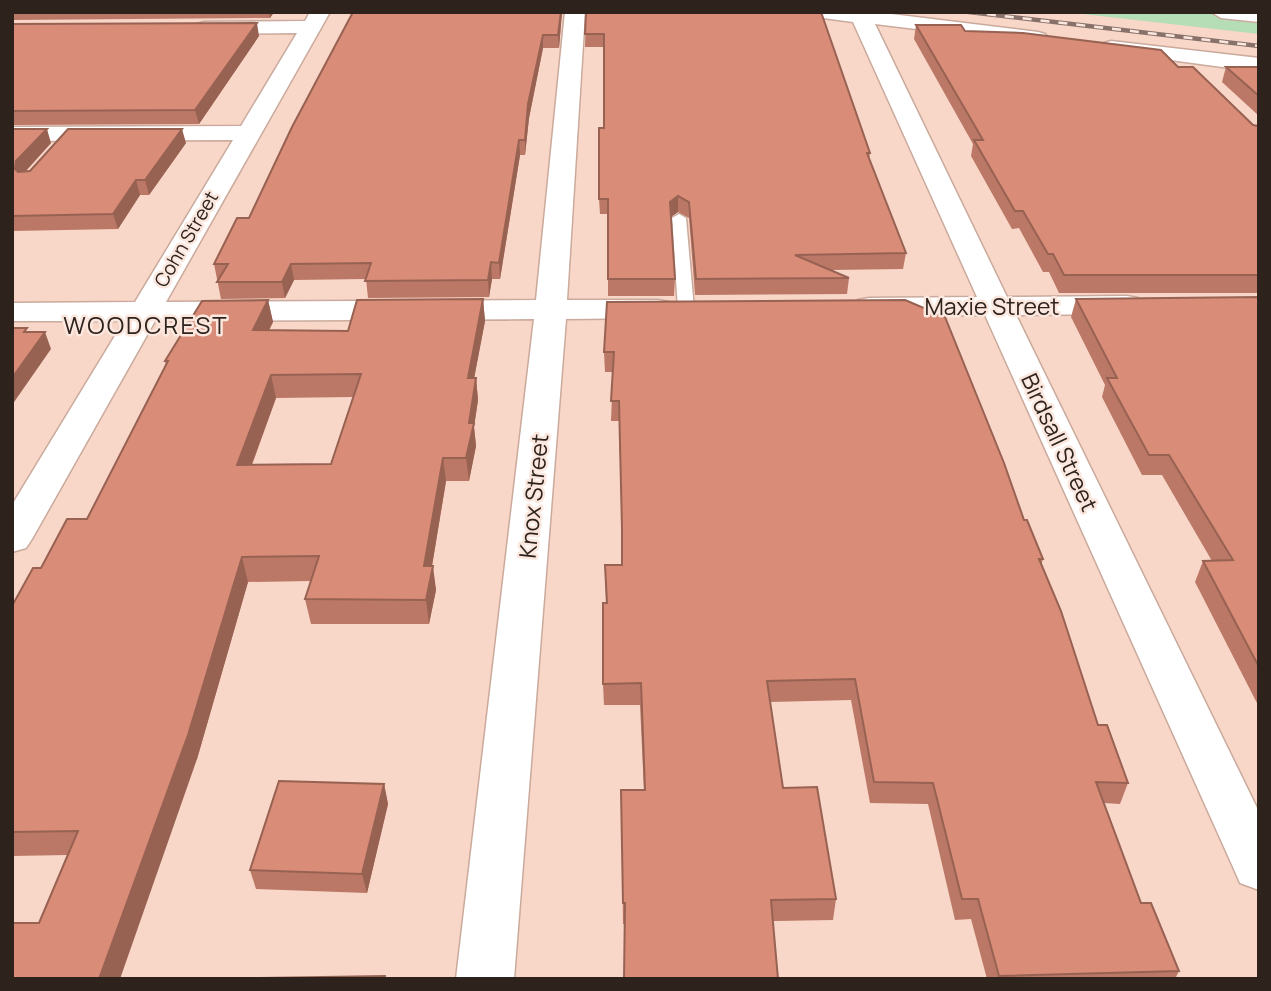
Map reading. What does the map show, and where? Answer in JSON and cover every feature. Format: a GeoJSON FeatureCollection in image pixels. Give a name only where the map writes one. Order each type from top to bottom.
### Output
{"type":"FeatureCollection","features":[{"type":"Feature","properties":{"kind":"street","name":"Knox Street"},"geometry":{"type":"LineString","coordinates":[[485,979],[551,310],[575,12]]}},
{"type":"Feature","properties":{"kind":"street"},"geometry":{"type":"LineString","coordinates":[[823,12],[1054,40]]}},
{"type":"Feature","properties":{"kind":"street"},"geometry":{"type":"LineString","coordinates":[[1221,12],[1259,16]]}},
{"type":"Feature","properties":{"kind":"street","name":"Birdsall Street"},"geometry":{"type":"LineString","coordinates":[[861,17],[1259,867]]}},
{"type":"Feature","properties":{"kind":"street"},"geometry":{"type":"LineString","coordinates":[[188,28],[315,20]]}},
{"type":"Feature","properties":{"kind":"street","name":"Cohn Street"},"geometry":{"type":"LineString","coordinates":[[12,539],[315,20]]}},
{"type":"Feature","properties":{"kind":"street"},"geometry":{"type":"LineString","coordinates":[[1095,45],[1259,65]]}},
{"type":"Feature","properties":{"kind":"street"},"geometry":{"type":"LineString","coordinates":[[1177,55],[1205,82]]}},
{"type":"Feature","properties":{"kind":"street"},"geometry":{"type":"LineString","coordinates":[[12,134],[66,139],[248,133]]}},
{"type":"Feature","properties":{"kind":"street","name":"Maxie Street"},"geometry":{"type":"LineString","coordinates":[[835,307],[1162,305]]}},
{"type":"Feature","properties":{"kind":"street"},"geometry":{"type":"LineString","coordinates":[[12,312],[700,308]]}},
{"type":"Feature","properties":{"kind":"lane"},"geometry":{"type":"LineString","coordinates":[[679,218],[700,308]]}},
{"type":"Feature","properties":{"kind":"green space"},"geometry":{"type":"Polygon","coordinates":[[[1065,12],[1193,12],[1259,19],[1259,34],[1065,12]]]}},
{"type":"Feature","properties":{"kind":"building"},"geometry":{"type":"Polygon","coordinates":[[[353,12],[561,12],[558,35],[543,35],[528,104],[525,140],[519,140],[499,263],[491,262],[488,280],[365,281],[371,263],[291,264],[282,282],[217,282],[228,264],[214,264],[237,218],[249,218],[292,127],[353,12]]]}},
{"type":"Feature","properties":{"kind":"building"},"geometry":{"type":"Polygon","coordinates":[[[586,12],[821,12],[870,153],[867,153],[906,253],[795,255],[849,278],[696,279],[689,202],[678,196],[670,202],[675,279],[608,279],[608,199],[599,199],[599,128],[604,128],[604,34],[585,34],[586,12]]]}},
{"type":"Feature","properties":{"kind":"building"},"geometry":{"type":"Polygon","coordinates":[[[257,23],[195,110],[12,111],[12,24],[257,23]]]}},
{"type":"Feature","properties":{"kind":"building"},"geometry":{"type":"Polygon","coordinates":[[[916,25],[961,25],[965,31],[1023,33],[1161,50],[1178,67],[1193,67],[1253,125],[1259,126],[1259,275],[1064,275],[1053,254],[1048,254],[1023,211],[1015,211],[974,140],[983,140],[916,25]]]}},
{"type":"Feature","properties":{"kind":"building"},"geometry":{"type":"Polygon","coordinates":[[[1226,67],[1259,67],[1259,96],[1226,67]]]}},
{"type":"Feature","properties":{"kind":"building"},"geometry":{"type":"Polygon","coordinates":[[[12,129],[47,129],[16,161],[15,169],[18,172],[30,171],[68,129],[182,129],[145,180],[136,180],[113,214],[12,216],[12,129]]]}},
{"type":"Feature","properties":{"kind":"building"},"geometry":{"type":"Polygon","coordinates":[[[1259,297],[1259,667],[1203,561],[1233,560],[1169,455],[1149,455],[1107,378],[1117,378],[1076,299],[1259,297]]]}},
{"type":"Feature","properties":{"kind":"building"},"geometry":{"type":"Polygon","coordinates":[[[483,299],[468,378],[476,378],[469,423],[474,423],[466,458],[443,458],[424,566],[433,566],[426,600],[305,599],[319,556],[242,557],[188,735],[99,979],[12,979],[12,923],[39,923],[78,831],[12,832],[12,606],[33,568],[41,568],[67,519],[87,519],[168,361],[165,361],[202,301],[268,300],[253,330],[348,331],[357,300],[483,299]],[[361,374],[271,375],[237,465],[331,464],[361,374]]]}},
{"type":"Feature","properties":{"kind":"building"},"geometry":{"type":"Polygon","coordinates":[[[905,300],[945,317],[1024,520],[1027,520],[1043,559],[1039,559],[1061,611],[1098,725],[1107,725],[1128,783],[1096,782],[1141,903],[1151,903],[1179,971],[999,976],[978,899],[962,899],[933,783],[874,782],[855,679],[767,681],[783,788],[817,787],[836,899],[771,900],[778,979],[624,979],[625,903],[621,790],[645,790],[641,683],[603,684],[603,603],[607,603],[605,565],[622,565],[619,401],[611,401],[614,352],[604,352],[607,302],[905,300]]]}},
{"type":"Feature","properties":{"kind":"building"},"geometry":{"type":"Polygon","coordinates":[[[12,328],[27,328],[24,332],[45,332],[12,378],[12,328]]]}},
{"type":"Feature","properties":{"kind":"building"},"geometry":{"type":"Polygon","coordinates":[[[279,781],[384,784],[362,874],[250,870],[279,781]]]}},
{"type":"Feature","properties":{"kind":"building"},"geometry":{"type":"Polygon","coordinates":[[[385,976],[385,979],[261,979],[261,978],[385,976]]]}},
{"type":"Feature","properties":{"kind":"railway"},"geometry":{"type":"LineString","coordinates":[[969,12],[1259,46]]}},
{"type":"Feature","properties":{"kind":"district","name":"WOODCREST"},"geometry":{"type":"Point","coordinates":[146,324]}}]}
